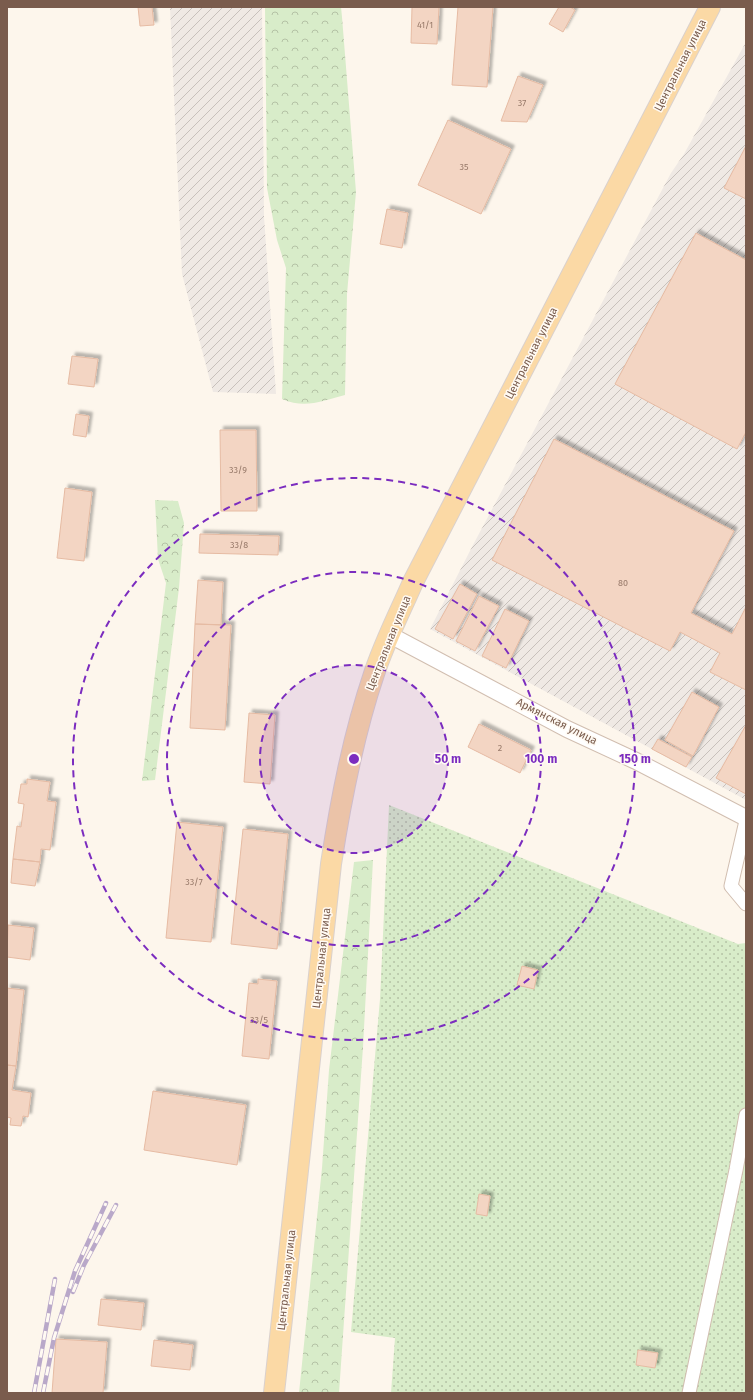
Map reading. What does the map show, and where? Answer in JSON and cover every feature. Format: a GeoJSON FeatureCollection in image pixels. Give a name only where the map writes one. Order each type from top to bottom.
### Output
{"type":"FeatureCollection","features":[{"type":"Feature","properties":{"kind":"main road","name":"Центральная улица"},"geometry":{"type":"LineString","coordinates":[[274,1393],[331,864],[344,783],[359,723],[374,673],[416,575],[710,7]]}},
{"type":"Feature","properties":{"kind":"street","name":"Армянская улица"},"geometry":{"type":"LineString","coordinates":[[390,635],[567,728],[636,761],[746,818]]}},
{"type":"Feature","properties":{"kind":"street"},"geometry":{"type":"LineString","coordinates":[[746,821],[730,886],[746,904]]}},
{"type":"Feature","properties":{"kind":"street"},"geometry":{"type":"LineString","coordinates":[[689,1393],[736,1170],[746,1115]]}},
{"type":"Feature","properties":{"kind":"shaded area"},"geometry":{"type":"Polygon","coordinates":[[[170,7],[262,7],[264,216],[276,394],[213,392],[182,274],[170,7]]]}},
{"type":"Feature","properties":{"kind":"shaded area"},"geometry":{"type":"Polygon","coordinates":[[[746,42],[746,800],[430,629],[473,545],[671,173],[684,154],[746,42]]]}},
{"type":"Feature","properties":{"kind":"green space"},"geometry":{"type":"Polygon","coordinates":[[[265,7],[341,7],[356,192],[347,294],[345,395],[321,402],[306,404],[290,402],[282,399],[286,268],[277,240],[267,188],[265,7]]]}},
{"type":"Feature","properties":{"kind":"green space"},"geometry":{"type":"Polygon","coordinates":[[[155,500],[178,501],[184,523],[179,588],[155,780],[142,781],[166,583],[158,559],[155,500]]]}},
{"type":"Feature","properties":{"kind":"green space"},"geometry":{"type":"Polygon","coordinates":[[[389,805],[738,944],[746,943],[746,1393],[391,1393],[395,1338],[351,1332],[380,999],[389,805]]]}},
{"type":"Feature","properties":{"kind":"green space"},"geometry":{"type":"Polygon","coordinates":[[[373,860],[363,1047],[339,1393],[299,1393],[322,1168],[329,1070],[354,862],[373,860]]]}},
{"type":"Feature","properties":{"kind":"building"},"geometry":{"type":"Polygon","coordinates":[[[138,7],[152,7],[154,25],[140,26],[138,7]]]}},
{"type":"Feature","properties":{"kind":"building"},"geometry":{"type":"Polygon","coordinates":[[[412,7],[439,7],[437,44],[411,43],[412,7]]]}},
{"type":"Feature","properties":{"kind":"building"},"geometry":{"type":"Polygon","coordinates":[[[458,7],[493,7],[487,87],[452,85],[458,7]]]}},
{"type":"Feature","properties":{"kind":"building"},"geometry":{"type":"Polygon","coordinates":[[[559,7],[570,7],[575,10],[563,32],[549,24],[559,7]]]}},
{"type":"Feature","properties":{"kind":"building"},"geometry":{"type":"Polygon","coordinates":[[[518,76],[543,85],[527,122],[501,121],[518,76]]]}},
{"type":"Feature","properties":{"kind":"building"},"geometry":{"type":"Polygon","coordinates":[[[448,120],[511,149],[481,214],[418,185],[448,120]]]}},
{"type":"Feature","properties":{"kind":"building"},"geometry":{"type":"Polygon","coordinates":[[[746,146],[746,199],[724,188],[746,146]]]}},
{"type":"Feature","properties":{"kind":"building"},"geometry":{"type":"Polygon","coordinates":[[[387,209],[408,213],[402,248],[380,244],[387,209]]]}},
{"type":"Feature","properties":{"kind":"building"},"geometry":{"type":"Polygon","coordinates":[[[696,233],[746,260],[746,432],[737,449],[615,384],[696,233]]]}},
{"type":"Feature","properties":{"kind":"building"},"geometry":{"type":"Polygon","coordinates":[[[72,356],[98,359],[94,387],[68,384],[72,356]]]}},
{"type":"Feature","properties":{"kind":"building"},"geometry":{"type":"Polygon","coordinates":[[[76,414],[89,416],[86,437],[73,435],[76,414]]]}},
{"type":"Feature","properties":{"kind":"building"},"geometry":{"type":"Polygon","coordinates":[[[220,430],[256,430],[257,511],[221,511],[220,430]]]}},
{"type":"Feature","properties":{"kind":"building"},"geometry":{"type":"Polygon","coordinates":[[[554,439],[734,531],[691,613],[732,634],[746,607],[746,690],[710,672],[720,653],[680,632],[670,651],[492,560],[554,439]]]}},
{"type":"Feature","properties":{"kind":"building"},"geometry":{"type":"Polygon","coordinates":[[[65,488],[92,492],[84,561],[57,558],[65,488]]]}},
{"type":"Feature","properties":{"kind":"building"},"geometry":{"type":"Polygon","coordinates":[[[200,534],[279,536],[278,555],[199,553],[200,534]]]}},
{"type":"Feature","properties":{"kind":"building"},"geometry":{"type":"Polygon","coordinates":[[[198,580],[223,582],[221,625],[195,624],[198,580]]]}},
{"type":"Feature","properties":{"kind":"building"},"geometry":{"type":"Polygon","coordinates":[[[460,584],[477,594],[453,639],[435,629],[460,584]]]}},
{"type":"Feature","properties":{"kind":"building"},"geometry":{"type":"Polygon","coordinates":[[[479,596],[499,606],[475,651],[456,641],[479,596]]]}},
{"type":"Feature","properties":{"kind":"building"},"geometry":{"type":"Polygon","coordinates":[[[505,609],[529,621],[506,668],[482,656],[505,609]]]}},
{"type":"Feature","properties":{"kind":"building"},"geometry":{"type":"Polygon","coordinates":[[[195,624],[231,625],[225,730],[190,728],[195,624]]]}},
{"type":"Feature","properties":{"kind":"building"},"geometry":{"type":"Polygon","coordinates":[[[692,692],[719,707],[693,756],[665,740],[692,692]]]}},
{"type":"Feature","properties":{"kind":"building"},"geometry":{"type":"Polygon","coordinates":[[[249,713],[275,715],[270,784],[244,782],[249,713]]]}},
{"type":"Feature","properties":{"kind":"building"},"geometry":{"type":"Polygon","coordinates":[[[479,724],[531,750],[520,773],[468,747],[479,724]]]}},
{"type":"Feature","properties":{"kind":"building"},"geometry":{"type":"Polygon","coordinates":[[[746,725],[746,794],[716,778],[746,725]]]}},
{"type":"Feature","properties":{"kind":"building"},"geometry":{"type":"Polygon","coordinates":[[[658,739],[692,757],[686,767],[652,749],[658,739]]]}},
{"type":"Feature","properties":{"kind":"building"},"geometry":{"type":"Polygon","coordinates":[[[27,779],[50,782],[47,801],[56,802],[50,850],[41,849],[40,862],[13,859],[17,826],[21,827],[24,804],[18,803],[21,784],[27,784],[27,779]]]}},
{"type":"Feature","properties":{"kind":"building"},"geometry":{"type":"Polygon","coordinates":[[[177,822],[223,827],[211,942],[166,938],[177,822]]]}},
{"type":"Feature","properties":{"kind":"building"},"geometry":{"type":"Polygon","coordinates":[[[243,829],[288,834],[277,949],[231,944],[243,829]]]}},
{"type":"Feature","properties":{"kind":"building"},"geometry":{"type":"Polygon","coordinates":[[[13,859],[40,862],[35,886],[11,883],[13,859]]]}},
{"type":"Feature","properties":{"kind":"building"},"geometry":{"type":"Polygon","coordinates":[[[8,925],[34,928],[30,960],[7,957],[8,925]]]}},
{"type":"Feature","properties":{"kind":"building"},"geometry":{"type":"Polygon","coordinates":[[[522,966],[538,970],[534,989],[517,985],[522,966]]]}},
{"type":"Feature","properties":{"kind":"building"},"geometry":{"type":"Polygon","coordinates":[[[258,979],[277,981],[269,1059],[242,1056],[249,983],[258,984],[258,979]]]}},
{"type":"Feature","properties":{"kind":"building"},"geometry":{"type":"Polygon","coordinates":[[[7,988],[24,990],[16,1066],[7,1065],[7,988]]]}},
{"type":"Feature","properties":{"kind":"building"},"geometry":{"type":"Polygon","coordinates":[[[7,1065],[16,1066],[12,1090],[31,1093],[28,1117],[23,1116],[21,1126],[10,1125],[11,1118],[7,1117],[7,1065]]]}},
{"type":"Feature","properties":{"kind":"building"},"geometry":{"type":"Polygon","coordinates":[[[153,1091],[246,1105],[237,1165],[144,1150],[153,1091]]]}},
{"type":"Feature","properties":{"kind":"building"},"geometry":{"type":"Polygon","coordinates":[[[479,1194],[490,1196],[487,1216],[476,1214],[479,1194]]]}},
{"type":"Feature","properties":{"kind":"building"},"geometry":{"type":"Polygon","coordinates":[[[101,1299],[144,1303],[141,1330],[98,1325],[101,1299]]]}},
{"type":"Feature","properties":{"kind":"building"},"geometry":{"type":"Polygon","coordinates":[[[56,1339],[107,1342],[103,1393],[52,1393],[56,1339]]]}},
{"type":"Feature","properties":{"kind":"building"},"geometry":{"type":"Polygon","coordinates":[[[154,1340],[193,1345],[190,1370],[151,1366],[154,1340]]]}},
{"type":"Feature","properties":{"kind":"building"},"geometry":{"type":"Polygon","coordinates":[[[638,1350],[658,1353],[655,1368],[636,1365],[638,1350]]]}},
{"type":"Feature","properties":{"kind":"railway"},"geometry":{"type":"LineString","coordinates":[[43,1393],[54,1338],[75,1271],[106,1203]]}},
{"type":"Feature","properties":{"kind":"railway"},"geometry":{"type":"LineString","coordinates":[[73,1292],[84,1265],[116,1205]]}},
{"type":"Feature","properties":{"kind":"railway"},"geometry":{"type":"LineString","coordinates":[[34,1393],[55,1279]]}}]}
